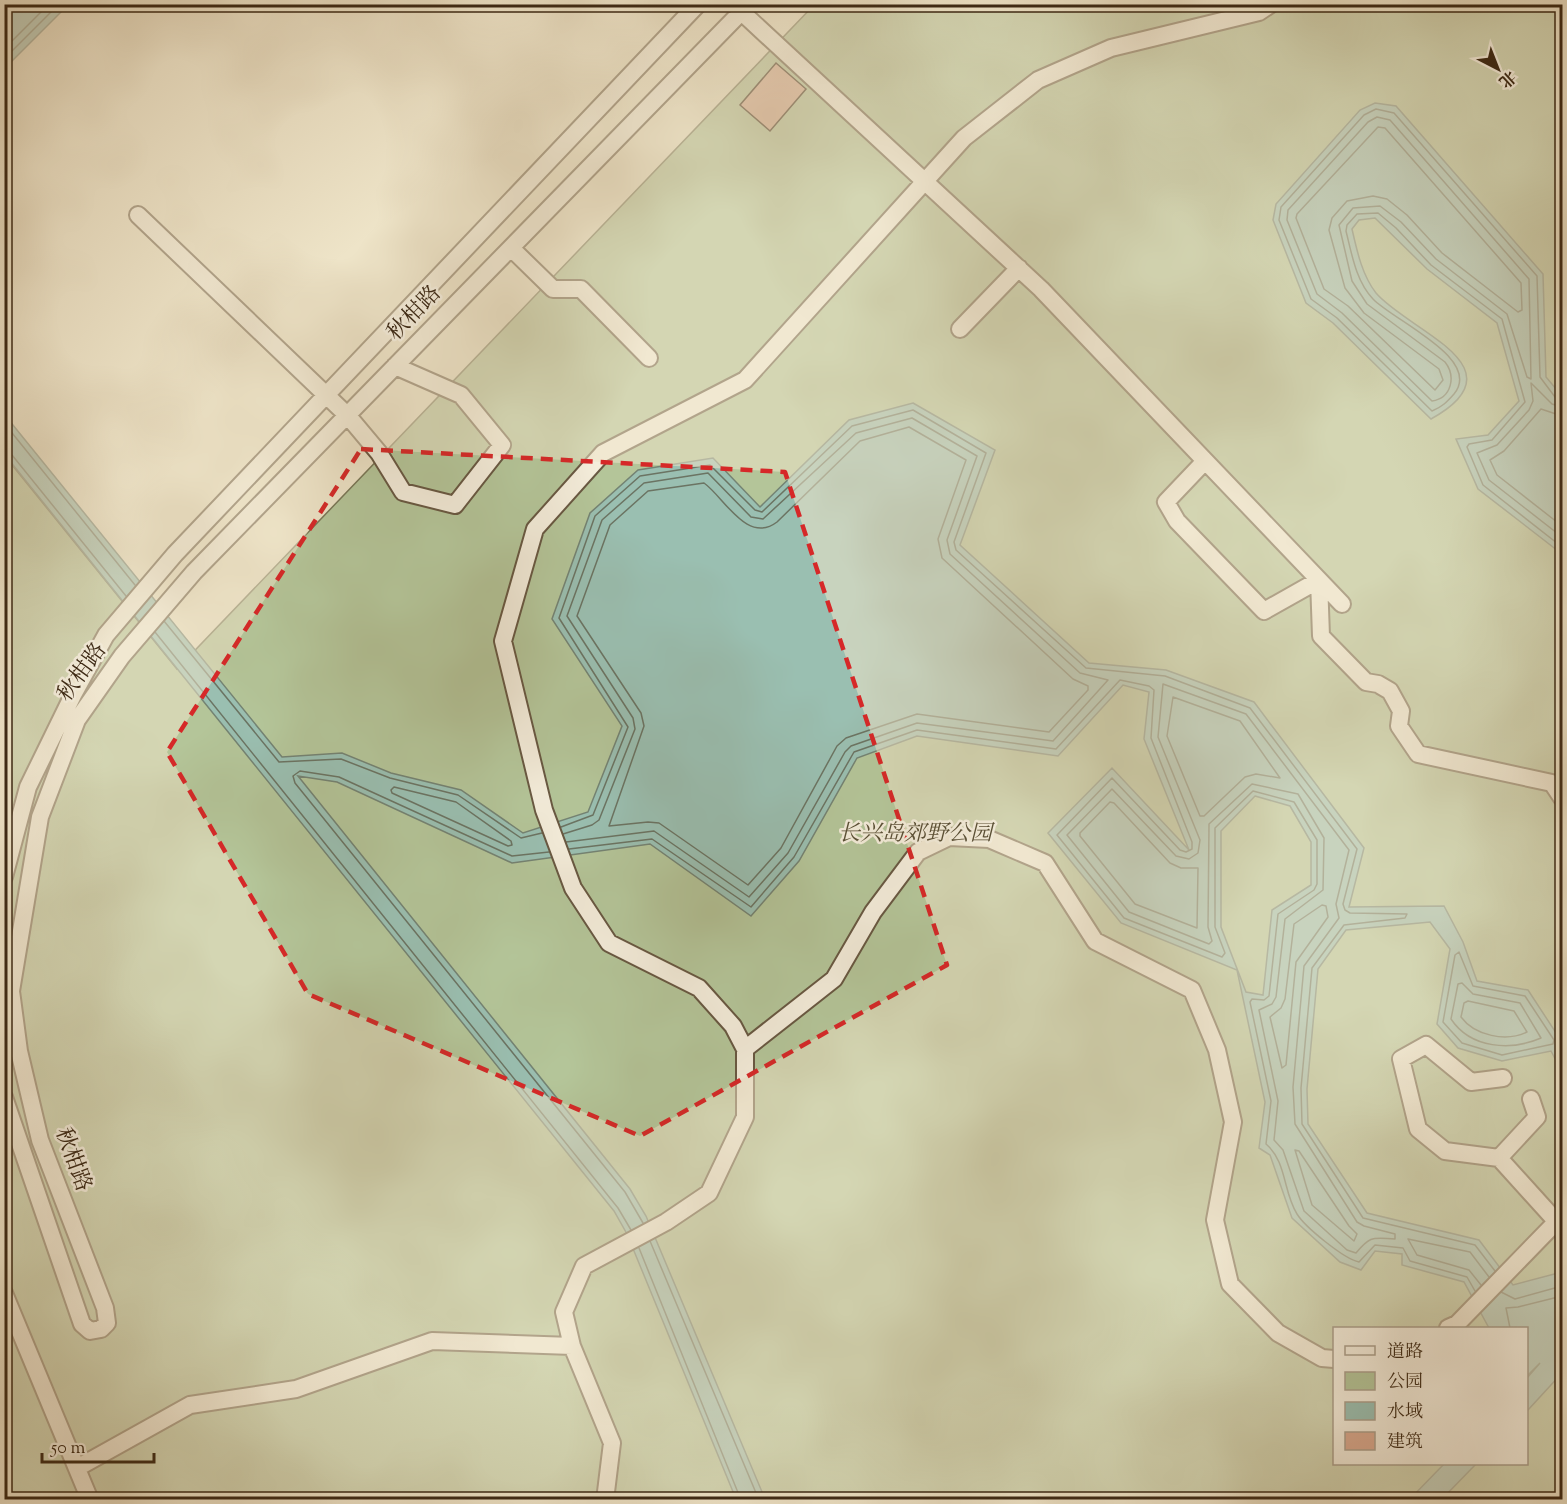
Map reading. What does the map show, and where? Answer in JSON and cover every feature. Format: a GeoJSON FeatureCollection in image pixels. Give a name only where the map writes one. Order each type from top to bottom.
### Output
{"type":"FeatureCollection","features":[{"type":"Feature","properties":{"kind":"street","name":"秋柑路"},"geometry":{"type":"LineString","coordinates":[[4,877],[28,788],[73,695],[106,635],[176,554],[326,394],[698,4]]}},
{"type":"Feature","properties":{"kind":"street"},"geometry":{"type":"LineString","coordinates":[[605,1500],[612,1443],[572,1346],[564,1312],[584,1266],[655,1228],[709,1193],[745,1117],[745,1049],[733,1026],[699,988],[609,943],[573,888],[544,810],[503,641],[535,529],[603,453],[745,380],[964,138],[1038,80],[1111,48],[1259,12],[1271,4]]}},
{"type":"Feature","properties":{"kind":"street","name":"秋柑路"},"geometry":{"type":"LineString","coordinates":[[4,1097],[82,1324],[90,1331],[101,1329],[107,1323],[105,1308],[39,1140],[19,1051],[11,991],[40,817],[77,720],[122,656],[194,572],[511,248],[742,7]]}},
{"type":"Feature","properties":{"kind":"street"},"geometry":{"type":"LineString","coordinates":[[742,7],[1019,268],[1342,604]]}},
{"type":"Feature","properties":{"kind":"street"},"geometry":{"type":"LineString","coordinates":[[138,215],[348,416],[379,453],[403,492],[455,505],[502,445],[461,395],[395,366]]}},
{"type":"Feature","properties":{"kind":"street"},"geometry":{"type":"LineString","coordinates":[[511,248],[553,289],[581,289],[649,358]]}},
{"type":"Feature","properties":{"kind":"street"},"geometry":{"type":"LineString","coordinates":[[960,329],[1019,268]]}},
{"type":"Feature","properties":{"kind":"street"},"geometry":{"type":"LineString","coordinates":[[1205,460],[1166,502],[1177,521],[1264,611],[1319,580]]}},
{"type":"Feature","properties":{"kind":"street"},"geometry":{"type":"LineString","coordinates":[[1319,580],[1321,636],[1366,682],[1378,684],[1390,691],[1401,711],[1399,726],[1418,754],[1552,783],[1563,798]]}},
{"type":"Feature","properties":{"kind":"street"},"geometry":{"type":"LineString","coordinates":[[745,1049],[834,979],[873,912],[918,852],[949,837],[989,838],[1045,863],[1095,941],[1192,990],[1217,1050],[1233,1122],[1215,1220],[1230,1284],[1278,1333],[1322,1358],[1333,1359]]}},
{"type":"Feature","properties":{"kind":"street"},"geometry":{"type":"LineString","coordinates":[[1452,1327],[1559,1219],[1499,1158],[1445,1151],[1418,1129],[1401,1059],[1426,1045],[1471,1082],[1503,1078]]}},
{"type":"Feature","properties":{"kind":"street"},"geometry":{"type":"LineString","coordinates":[[1499,1158],[1537,1117],[1531,1099]]}},
{"type":"Feature","properties":{"kind":"street"},"geometry":{"type":"LineString","coordinates":[[4,1293],[90,1500]]}},
{"type":"Feature","properties":{"kind":"street"},"geometry":{"type":"LineString","coordinates":[[77,1468],[190,1405],[296,1389],[432,1341],[572,1346]]}},
{"type":"Feature","properties":{"kind":"highlighted area"},"geometry":{"type":"Polygon","coordinates":[[[361,449],[785,472],[947,965],[640,1136],[308,994],[167,752],[361,449]]]}},
{"type":"Feature","properties":{"kind":"green space","name":"长兴岛郊野公园"},"geometry":{"type":"Polygon","coordinates":[[[814,5],[1562,5],[1562,1499],[5,1499],[4,455],[177,669],[814,5]]]}},
{"type":"Feature","properties":{"kind":"water"},"geometry":{"type":"Polygon","coordinates":[[[4,5],[68,5],[5,68],[4,5]]]}},
{"type":"Feature","properties":{"kind":"water"},"geometry":{"type":"Polygon","coordinates":[[[1375,103],[1396,106],[1543,274],[1546,377],[1562,396],[1562,554],[1478,489],[1456,439],[1488,435],[1519,401],[1497,323],[1427,269],[1375,218],[1359,220],[1352,229],[1364,271],[1376,293],[1391,307],[1451,351],[1463,366],[1467,383],[1457,400],[1431,419],[1333,323],[1306,303],[1273,220],[1276,204],[1360,110],[1375,103]]]}},
{"type":"Feature","properties":{"kind":"water"},"geometry":{"type":"Polygon","coordinates":[[[913,403],[995,450],[960,545],[1089,663],[1166,670],[1254,702],[1364,848],[1349,907],[1444,906],[1463,942],[1477,981],[1528,990],[1562,1042],[1562,1072],[1551,1051],[1502,1061],[1458,1048],[1437,1024],[1450,949],[1430,922],[1346,930],[1318,969],[1307,1089],[1308,1124],[1367,1213],[1479,1240],[1513,1285],[1562,1272],[1562,1373],[1528,1410],[1528,1377],[1540,1363],[1528,1375],[1528,1327],[1488,1327],[1464,1282],[1402,1265],[1402,1254],[1375,1251],[1361,1270],[1340,1262],[1292,1218],[1270,1155],[1259,1148],[1265,1102],[1237,970],[1121,923],[1048,833],[1112,768],[1189,850],[1144,739],[1149,692],[1123,685],[1058,756],[917,736],[857,758],[799,861],[751,916],[650,844],[512,863],[337,782],[298,776],[630,1189],[646,1216],[765,1499],[736,1499],[627,1234],[614,1211],[5,455],[4,414],[282,757],[342,753],[391,773],[461,790],[523,833],[588,812],[622,726],[552,619],[590,513],[638,470],[713,458],[760,507],[849,420],[913,403]],[[1255,796],[1221,831],[1221,927],[1246,992],[1263,995],[1272,910],[1311,885],[1311,842],[1290,806],[1255,796]]]}},
{"type":"Feature","properties":{"kind":"water"},"geometry":{"type":"Polygon","coordinates":[[[1443,1465],[1475,1465],[1442,1499],[1410,1499],[1443,1465]]]}},
{"type":"Feature","properties":{"kind":"building"},"geometry":{"type":"Polygon","coordinates":[[[776,63],[806,89],[770,131],[740,105],[776,63]]]}}]}
